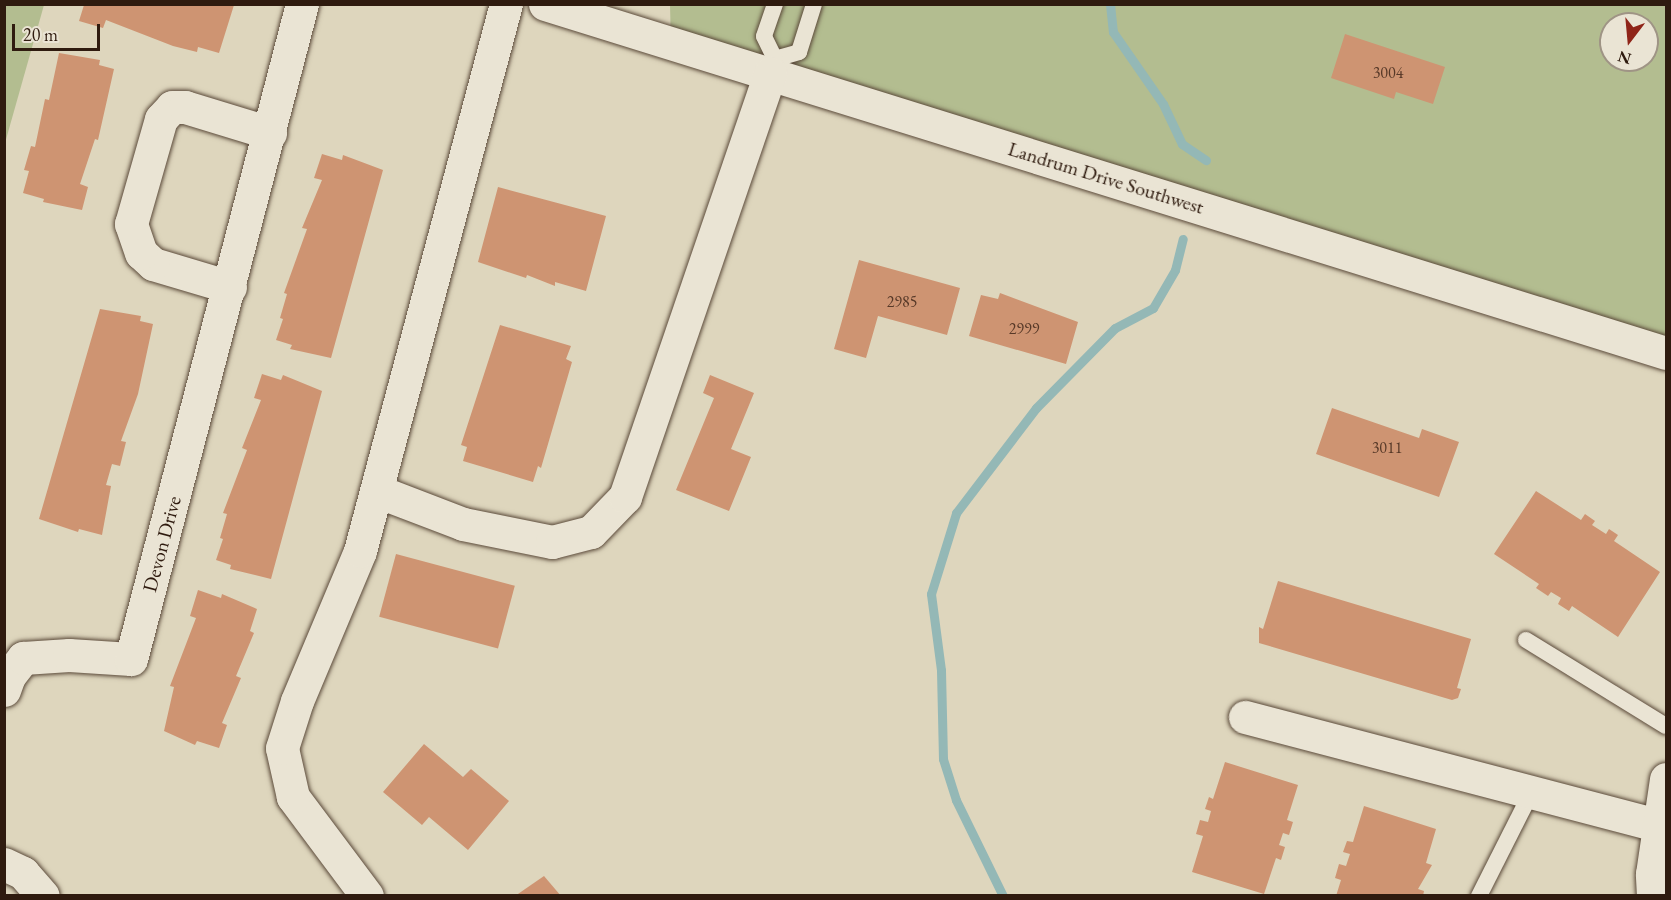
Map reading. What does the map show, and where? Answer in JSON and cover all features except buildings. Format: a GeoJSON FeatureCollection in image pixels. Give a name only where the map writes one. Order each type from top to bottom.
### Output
{"type":"FeatureCollection","features":[{"type":"Feature","properties":{"kind":"street","name":"Devon Drive"},"geometry":{"type":"LineString","coordinates":[[4,690],[9,676],[23,658],[69,655],[131,659],[230,287],[302,4]]}},
{"type":"Feature","properties":{"kind":"street"},"geometry":{"type":"LineString","coordinates":[[367,896],[293,797],[282,748],[297,701],[360,551],[506,4]]}},
{"type":"Feature","properties":{"kind":"street","name":"Landrum Drive Southwest"},"geometry":{"type":"LineString","coordinates":[[545,4],[773,66],[1666,353]]}},
{"type":"Feature","properties":{"kind":"street"},"geometry":{"type":"LineString","coordinates":[[377,491],[463,524],[552,542],[591,532],[625,497],[773,66]]}},
{"type":"Feature","properties":{"kind":"street"},"geometry":{"type":"LineString","coordinates":[[230,287],[153,264],[141,253],[130,224],[162,119],[172,107],[185,107],[270,133]]}},
{"type":"Feature","properties":{"kind":"street"},"geometry":{"type":"LineString","coordinates":[[1245,717],[1658,825]]}},
{"type":"Feature","properties":{"kind":"street"},"geometry":{"type":"LineString","coordinates":[[1653,896],[1658,825],[1666,779]]}},
{"type":"Feature","properties":{"kind":"street"},"geometry":{"type":"LineString","coordinates":[[4,864],[23,873],[43,896]]}},
{"type":"Feature","properties":{"kind":"lane"},"geometry":{"type":"LineString","coordinates":[[775,4],[764,36],[773,66],[799,52],[814,4]]}},
{"type":"Feature","properties":{"kind":"lane"},"geometry":{"type":"LineString","coordinates":[[1526,640],[1666,726]]}},
{"type":"Feature","properties":{"kind":"lane"},"geometry":{"type":"LineString","coordinates":[[1479,896],[1531,793]]}},
{"type":"Feature","properties":{"kind":"green space"},"geometry":{"type":"Polygon","coordinates":[[[4,5],[44,5],[5,143],[4,5]]]}},
{"type":"Feature","properties":{"kind":"green space"},"geometry":{"type":"Polygon","coordinates":[[[670,5],[1666,5],[1666,366],[671,44],[670,5]]]}},
{"type":"Feature","properties":{"kind":"waterway"},"geometry":{"type":"LineString","coordinates":[[1110,4],[1113,32],[1163,104],[1182,144],[1206,160]]}},
{"type":"Feature","properties":{"kind":"waterway"},"geometry":{"type":"LineString","coordinates":[[1003,896],[956,800],[943,759],[941,670],[931,594],[956,513],[1036,408],[1115,328],[1153,308],[1175,270],[1183,239]]}}]}
